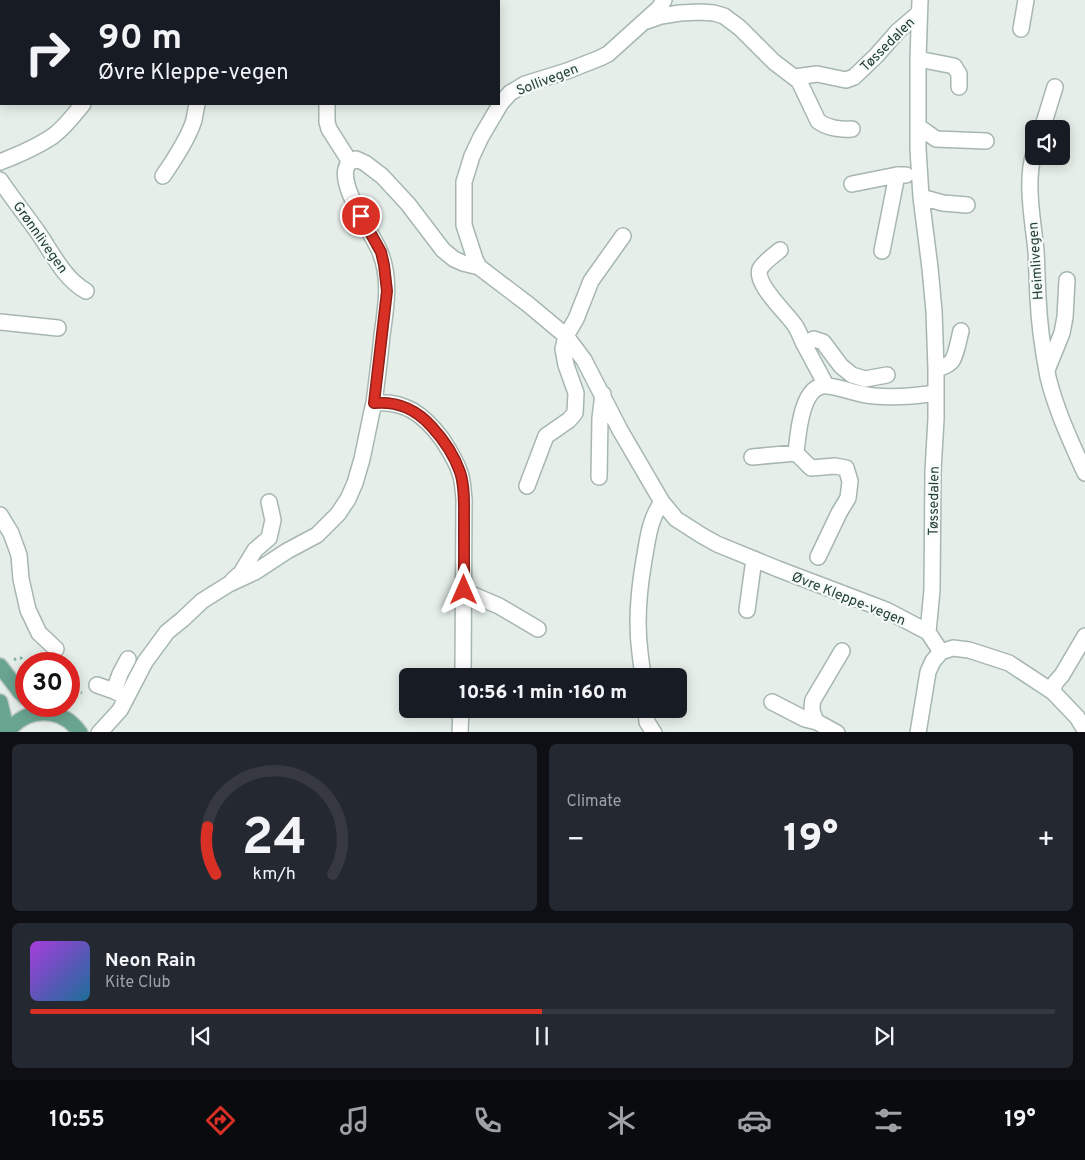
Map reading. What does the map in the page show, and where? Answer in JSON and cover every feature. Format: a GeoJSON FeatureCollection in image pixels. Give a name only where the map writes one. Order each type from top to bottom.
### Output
{"type":"FeatureCollection","features":[{"type":"Feature","properties":{"kind":"main road"},"geometry":{"type":"LineString","coordinates":[[5,664],[15,683]]}},
{"type":"Feature","properties":{"kind":"main road"},"geometry":{"type":"LineString","coordinates":[[0,702],[7,732]]}},
{"type":"Feature","properties":{"kind":"main road"},"geometry":{"type":"LineString","coordinates":[[7,732],[25,717]]}},
{"type":"Feature","properties":{"kind":"main road"},"geometry":{"type":"LineString","coordinates":[[63,717],[70,720],[80,732]]}},
{"type":"Feature","properties":{"kind":"street","name":"Sollivegen"},"geometry":{"type":"LineString","coordinates":[[500,105],[510,93],[525,84],[566,72],[608,54],[659,8],[664,0]]}},
{"type":"Feature","properties":{"kind":"street"},"geometry":{"type":"LineString","coordinates":[[1021,28],[1026,0]]}},
{"type":"Feature","properties":{"kind":"street","name":"Tøssedalen"},"geometry":{"type":"LineString","coordinates":[[919,7],[918,126],[920,176],[934,311],[936,369],[932,590],[928,632]]}},
{"type":"Feature","properties":{"kind":"street","name":"Tøssedalen"},"geometry":{"type":"LineString","coordinates":[[795,77],[816,74],[846,80],[854,77],[876,56],[919,7]]}},
{"type":"Feature","properties":{"kind":"street","name":"Sollivegen"},"geometry":{"type":"LineString","coordinates":[[640,25],[661,16],[680,13],[707,12],[724,16],[740,28],[774,62],[788,74],[795,77]]}},
{"type":"Feature","properties":{"kind":"street"},"geometry":{"type":"LineString","coordinates":[[918,59],[954,66],[960,74],[959,87]]}},
{"type":"Feature","properties":{"kind":"street"},"geometry":{"type":"LineString","coordinates":[[795,77],[802,86],[818,121],[830,127],[852,129]]}},
{"type":"Feature","properties":{"kind":"street"},"geometry":{"type":"LineString","coordinates":[[1045,120],[1054,87]]}},
{"type":"Feature","properties":{"kind":"street"},"geometry":{"type":"LineString","coordinates":[[0,162],[30,149],[53,136],[66,125],[82,105]]}},
{"type":"Feature","properties":{"kind":"street"},"geometry":{"type":"LineString","coordinates":[[164,176],[194,121],[196,105]]}},
{"type":"Feature","properties":{"kind":"street"},"geometry":{"type":"LineString","coordinates":[[120,694],[167,632],[202,601],[317,534],[338,514],[348,499],[355,483],[374,403],[387,291],[381,252],[354,204],[348,187],[346,169],[350,162],[329,129],[327,105]]}},
{"type":"Feature","properties":{"kind":"street","name":"Sollivegen"},"geometry":{"type":"LineString","coordinates":[[479,267],[464,225],[464,182],[472,156],[481,136],[500,105]]}},
{"type":"Feature","properties":{"kind":"street"},"geometry":{"type":"LineString","coordinates":[[918,126],[936,139],[986,141]]}},
{"type":"Feature","properties":{"kind":"street","name":"Øvre Kleppe-vegen"},"geometry":{"type":"LineString","coordinates":[[350,162],[356,159],[373,168],[382,176],[408,204],[443,250],[454,259],[474,267],[479,267],[566,336],[584,360],[624,436],[662,502],[676,519],[717,544],[886,610],[928,632],[941,652]]}},
{"type":"Feature","properties":{"kind":"street","name":"Heimlivegen"},"geometry":{"type":"LineString","coordinates":[[1030,165],[1038,298],[1048,377],[1059,414],[1085,473]]}},
{"type":"Feature","properties":{"kind":"street"},"geometry":{"type":"LineString","coordinates":[[852,184],[897,175],[920,176]]}},
{"type":"Feature","properties":{"kind":"street"},"geometry":{"type":"LineString","coordinates":[[882,251],[897,175]]}},
{"type":"Feature","properties":{"kind":"street","name":"Grønnlivegen"},"geometry":{"type":"LineString","coordinates":[[0,180],[63,270],[77,285],[86,291]]}},
{"type":"Feature","properties":{"kind":"street"},"geometry":{"type":"LineString","coordinates":[[921,197],[943,203],[966,205]]}},
{"type":"Feature","properties":{"kind":"street"},"geometry":{"type":"LineString","coordinates":[[527,486],[546,436],[569,420],[575,413],[576,393],[566,365],[563,349],[566,336],[576,319],[591,281],[623,236]]}},
{"type":"Feature","properties":{"kind":"street"},"geometry":{"type":"LineString","coordinates":[[780,250],[760,268],[760,280],[764,288],[796,327],[826,385]]}},
{"type":"Feature","properties":{"kind":"street","name":"Heimlivegen"},"geometry":{"type":"LineString","coordinates":[[1047,370],[1062,334],[1067,280]]}},
{"type":"Feature","properties":{"kind":"street"},"geometry":{"type":"LineString","coordinates":[[0,322],[58,328]]}},
{"type":"Feature","properties":{"kind":"street"},"geometry":{"type":"LineString","coordinates":[[936,369],[951,362],[954,358],[961,331]]}},
{"type":"Feature","properties":{"kind":"street"},"geometry":{"type":"LineString","coordinates":[[804,344],[814,340],[822,342],[841,366],[852,375],[865,378],[886,375]]}},
{"type":"Feature","properties":{"kind":"street"},"geometry":{"type":"LineString","coordinates":[[796,453],[802,410],[810,394],[816,389],[826,385],[873,396],[910,396],[936,393]]}},
{"type":"Feature","properties":{"kind":"street"},"geometry":{"type":"LineString","coordinates":[[599,477],[600,418],[603,394]]}},
{"type":"Feature","properties":{"kind":"street"},"geometry":{"type":"LineString","coordinates":[[374,403],[393,403],[411,410],[426,420],[451,452],[461,474],[464,499],[463,668]]}},
{"type":"Feature","properties":{"kind":"street"},"geometry":{"type":"LineString","coordinates":[[752,457],[796,453]]}},
{"type":"Feature","properties":{"kind":"street"},"geometry":{"type":"LineString","coordinates":[[796,453],[811,468],[835,466],[846,468],[850,480],[848,498],[818,557]]}},
{"type":"Feature","properties":{"kind":"street"},"geometry":{"type":"LineString","coordinates":[[229,584],[241,573],[255,550],[270,538],[273,520],[269,502]]}},
{"type":"Feature","properties":{"kind":"street"},"geometry":{"type":"LineString","coordinates":[[642,668],[639,652],[639,612],[642,571],[654,513],[662,502]]}},
{"type":"Feature","properties":{"kind":"street"},"geometry":{"type":"LineString","coordinates":[[0,516],[11,533],[20,555],[21,578],[28,610],[39,633],[56,649]]}},
{"type":"Feature","properties":{"kind":"street"},"geometry":{"type":"LineString","coordinates":[[747,610],[754,559]]}},
{"type":"Feature","properties":{"kind":"street"},"geometry":{"type":"LineString","coordinates":[[464,590],[499,606],[538,630]]}},
{"type":"Feature","properties":{"kind":"street"},"geometry":{"type":"LineString","coordinates":[[1053,692],[1055,684],[1085,636]]}},
{"type":"Feature","properties":{"kind":"street"},"geometry":{"type":"LineString","coordinates":[[918,732],[928,672],[933,661],[941,652],[953,648],[969,650],[1009,663],[1053,692],[1078,717],[1085,730]]}},
{"type":"Feature","properties":{"kind":"street"},"geometry":{"type":"LineString","coordinates":[[817,722],[812,715],[813,700],[842,651]]}},
{"type":"Feature","properties":{"kind":"street"},"geometry":{"type":"LineString","coordinates":[[99,732],[120,710],[120,674],[128,659]]}},
{"type":"Feature","properties":{"kind":"street"},"geometry":{"type":"LineString","coordinates":[[97,685],[120,694]]}},
{"type":"Feature","properties":{"kind":"street"},"geometry":{"type":"LineString","coordinates":[[772,702],[805,719],[817,722],[837,732]]}},
{"type":"Feature","properties":{"kind":"street"},"geometry":{"type":"LineString","coordinates":[[460,732],[461,718]]}},
{"type":"Feature","properties":{"kind":"street"},"geometry":{"type":"LineString","coordinates":[[647,718],[647,722],[654,732]]}},
{"type":"Feature","properties":{"kind":"route"},"geometry":{"type":"LineString","coordinates":[[361,216],[381,252],[387,291],[374,403],[393,403],[411,410],[426,420],[451,452],[461,474],[464,499],[464,590]]}}]}
